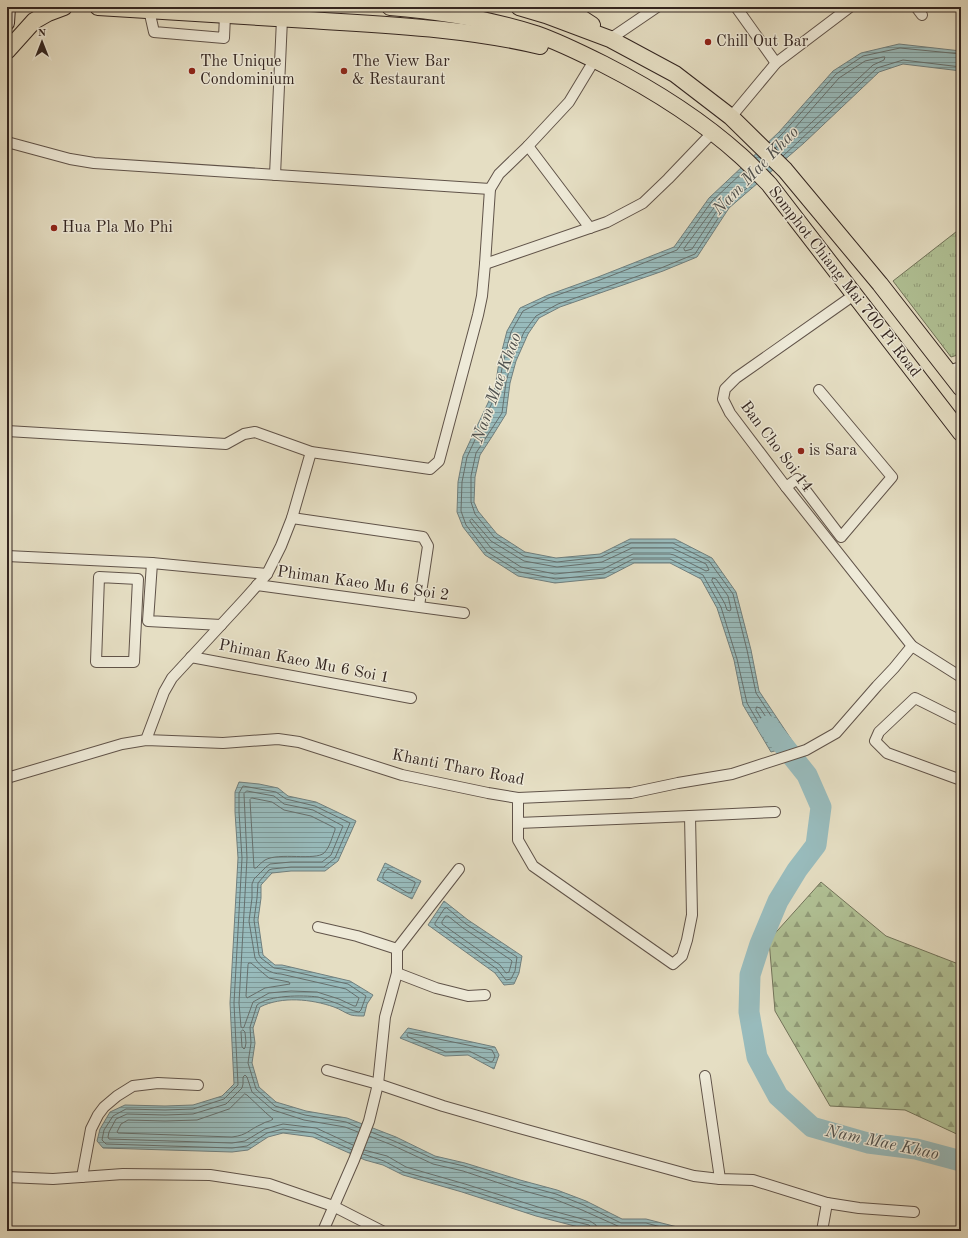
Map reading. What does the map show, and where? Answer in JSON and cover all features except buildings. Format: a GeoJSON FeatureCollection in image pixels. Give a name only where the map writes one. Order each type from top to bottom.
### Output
{"type":"FeatureCollection","features":[{"type":"Feature","properties":{"kind":"main road"},"geometry":{"type":"LineString","coordinates":[[7,23],[8,7]]}},
{"type":"Feature","properties":{"kind":"main road"},"geometry":{"type":"LineString","coordinates":[[7,51],[34,21],[48,13],[64,7]]}},
{"type":"Feature","properties":{"kind":"main road"},"geometry":{"type":"LineString","coordinates":[[98,7],[347,22],[457,31],[496,37],[589,56]]}},
{"type":"Feature","properties":{"kind":"main road","name":"Somphot Chiang Mai 700 Pi Road"},"geometry":{"type":"LineString","coordinates":[[390,7],[457,15],[537,34],[589,56],[646,87],[713,132],[741,156],[769,184],[961,433]]}},
{"type":"Feature","properties":{"kind":"main road","name":"Somphot Chiang Mai 700 Pi Road"},"geometry":{"type":"LineString","coordinates":[[518,7],[546,15],[610,39],[646,57],[675,74],[731,117],[785,170],[880,284],[954,369],[961,388]]}},
{"type":"Feature","properties":{"kind":"main road"},"geometry":{"type":"LineString","coordinates":[[569,9],[592,24],[610,39]]}},
{"type":"Feature","properties":{"kind":"street"},"geometry":{"type":"LineString","coordinates":[[610,39],[657,7]]}},
{"type":"Feature","properties":{"kind":"street"},"geometry":{"type":"LineString","coordinates":[[736,7],[776,63]]}},
{"type":"Feature","properties":{"kind":"street"},"geometry":{"type":"LineString","coordinates":[[731,117],[776,63],[843,9]]}},
{"type":"Feature","properties":{"kind":"street"},"geometry":{"type":"LineString","coordinates":[[149,10],[154,32],[224,38],[225,15]]}},
{"type":"Feature","properties":{"kind":"street"},"geometry":{"type":"LineString","coordinates":[[275,175],[282,19]]}},
{"type":"Feature","properties":{"kind":"street"},"geometry":{"type":"LineString","coordinates":[[7,431],[226,444],[244,434],[255,432],[312,452],[430,469],[439,461],[478,315],[482,296],[490,189],[499,174],[528,146],[569,102],[589,56]]}},
{"type":"Feature","properties":{"kind":"street"},"geometry":{"type":"LineString","coordinates":[[485,264],[608,222],[642,202],[668,179],[713,132]]}},
{"type":"Feature","properties":{"kind":"street"},"geometry":{"type":"LineString","coordinates":[[7,142],[70,159],[94,163],[490,189]]}},
{"type":"Feature","properties":{"kind":"street"},"geometry":{"type":"LineString","coordinates":[[528,146],[590,228]]}},
{"type":"Feature","properties":{"kind":"street","name":"Ban Cho Soi 14"},"geometry":{"type":"LineString","coordinates":[[854,295],[736,378],[725,389],[723,399],[730,414],[912,646],[961,678]]}},
{"type":"Feature","properties":{"kind":"street"},"geometry":{"type":"LineString","coordinates":[[786,487],[797,479],[841,537],[892,477],[819,390]]}},
{"type":"Feature","properties":{"kind":"street"},"geometry":{"type":"LineString","coordinates":[[146,740],[164,692],[172,678],[267,574],[281,546],[292,518],[312,452]]}},
{"type":"Feature","properties":{"kind":"street"},"geometry":{"type":"LineString","coordinates":[[292,518],[423,537],[428,546],[419,606]]}},
{"type":"Feature","properties":{"kind":"street"},"geometry":{"type":"LineString","coordinates":[[7,556],[100,560],[267,574]]}},
{"type":"Feature","properties":{"kind":"street"},"geometry":{"type":"LineString","coordinates":[[99,577],[138,579],[134,662],[96,662],[99,577],[100,560]]}},
{"type":"Feature","properties":{"kind":"street"},"geometry":{"type":"LineString","coordinates":[[152,564],[148,621],[221,625]]}},
{"type":"Feature","properties":{"kind":"street","name":"Phiman Kaeo Mu 6 Soi 2"},"geometry":{"type":"LineString","coordinates":[[257,586],[464,613]]}},
{"type":"Feature","properties":{"kind":"street","name":"Khanti Tharo Road"},"geometry":{"type":"LineString","coordinates":[[7,778],[122,744],[146,740],[223,743],[278,739],[299,742],[402,775],[518,798],[631,793],[732,774],[773,762],[806,750],[836,733],[912,646]]}},
{"type":"Feature","properties":{"kind":"street","name":"Phiman Kaeo Mu 6 Soi 1"},"geometry":{"type":"LineString","coordinates":[[191,657],[411,698]]}},
{"type":"Feature","properties":{"kind":"street"},"geometry":{"type":"LineString","coordinates":[[961,722],[915,698],[879,732],[875,741],[887,753],[961,780]]}},
{"type":"Feature","properties":{"kind":"street"},"geometry":{"type":"LineString","coordinates":[[518,798],[518,840],[533,866],[673,964],[682,956],[692,915],[690,816]]}},
{"type":"Feature","properties":{"kind":"street"},"geometry":{"type":"LineString","coordinates":[[518,822],[775,812]]}},
{"type":"Feature","properties":{"kind":"street"},"geometry":{"type":"LineString","coordinates":[[323,1231],[354,1160],[369,1121],[378,1084],[385,1017],[397,973],[397,949],[459,869]]}},
{"type":"Feature","properties":{"kind":"street"},"geometry":{"type":"LineString","coordinates":[[318,927],[356,936],[397,949]]}},
{"type":"Feature","properties":{"kind":"street"},"geometry":{"type":"LineString","coordinates":[[397,973],[436,988],[468,996],[485,995]]}},
{"type":"Feature","properties":{"kind":"street"},"geometry":{"type":"LineString","coordinates":[[327,1070],[378,1084],[443,1106],[524,1130],[694,1176],[720,1179],[754,1180],[827,1203],[859,1208],[914,1212]]}},
{"type":"Feature","properties":{"kind":"street"},"geometry":{"type":"LineString","coordinates":[[705,1076],[720,1179]]}},
{"type":"Feature","properties":{"kind":"street"},"geometry":{"type":"LineString","coordinates":[[82,1177],[91,1129],[104,1107],[116,1096],[133,1086],[158,1083],[198,1085]]}},
{"type":"Feature","properties":{"kind":"street"},"geometry":{"type":"LineString","coordinates":[[7,1177],[53,1179],[123,1174],[210,1175],[269,1184],[333,1206],[382,1231]]}},
{"type":"Feature","properties":{"kind":"street"},"geometry":{"type":"LineString","coordinates":[[822,1231],[827,1203]]}},
{"type":"Feature","properties":{"kind":"green space"},"geometry":{"type":"Polygon","coordinates":[[[961,228],[961,354],[951,357],[893,281],[961,228]]]}},
{"type":"Feature","properties":{"kind":"green space"},"geometry":{"type":"Polygon","coordinates":[[[821,882],[886,936],[961,965],[961,1136],[905,1110],[830,1106],[775,1011],[769,940],[821,882]]]}},
{"type":"Feature","properties":{"kind":"water"},"geometry":{"type":"Polygon","coordinates":[[[899,44],[961,51],[961,71],[903,64],[879,72],[804,143],[729,208],[697,257],[663,271],[560,307],[539,318],[528,334],[516,361],[510,383],[506,414],[480,455],[475,477],[474,502],[478,511],[497,534],[525,552],[556,558],[600,554],[630,539],[675,539],[712,558],[736,592],[751,650],[759,691],[793,742],[785,748],[771,752],[743,705],[734,660],[717,608],[701,579],[670,563],[634,563],[605,578],[555,583],[518,576],[485,555],[463,527],[457,512],[458,482],[463,456],[495,388],[499,362],[507,331],[520,308],[548,295],[674,247],[709,198],[779,132],[833,71],[861,53],[899,44]]]}},
{"type":"Feature","properties":{"kind":"water"},"geometry":{"type":"Polygon","coordinates":[[[239,782],[278,788],[288,796],[316,802],[356,821],[338,861],[325,871],[291,871],[272,873],[261,885],[258,920],[263,955],[275,965],[282,965],[350,981],[373,995],[367,1004],[364,1016],[351,1015],[325,1004],[297,1000],[278,1001],[260,1007],[253,1028],[255,1043],[252,1063],[259,1087],[276,1102],[306,1111],[347,1118],[396,1137],[435,1156],[465,1163],[557,1190],[586,1201],[622,1219],[646,1219],[693,1231],[594,1231],[536,1216],[403,1175],[383,1165],[365,1160],[313,1137],[283,1133],[268,1137],[248,1150],[232,1152],[103,1148],[97,1141],[100,1129],[110,1112],[125,1105],[193,1105],[222,1096],[234,1084],[230,1003],[238,858],[235,792],[239,782]]]}},
{"type":"Feature","properties":{"kind":"water"},"geometry":{"type":"Polygon","coordinates":[[[385,863],[421,881],[412,899],[377,880],[385,863]]]}},
{"type":"Feature","properties":{"kind":"water"},"geometry":{"type":"Polygon","coordinates":[[[444,901],[468,920],[522,956],[519,973],[514,984],[504,985],[495,973],[428,925],[444,901]]]}},
{"type":"Feature","properties":{"kind":"water"},"geometry":{"type":"Polygon","coordinates":[[[408,1028],[495,1047],[499,1055],[494,1069],[468,1055],[445,1056],[400,1038],[408,1028]]]}},
{"type":"Feature","properties":{"kind":"waterway","name":"Nam Mae Khao"},"geometry":{"type":"LineString","coordinates":[[768,726],[807,775],[821,807],[816,845],[797,870],[778,901],[760,944],[750,975],[749,1012],[757,1057],[778,1096],[812,1127],[868,1143],[916,1149],[961,1161]]}},
{"type":"Feature","properties":{"kind":"place","name":"Chill Out Bar"},"geometry":{"type":"Point","coordinates":[708,42]}},
{"type":"Feature","properties":{"kind":"place","name":"The Unique Condominium"},"geometry":{"type":"Point","coordinates":[192,71]}},
{"type":"Feature","properties":{"kind":"place","name":"The View Bar & Restaurant"},"geometry":{"type":"Point","coordinates":[344,71]}},
{"type":"Feature","properties":{"kind":"place","name":"Hua Pla Mo Phi"},"geometry":{"type":"Point","coordinates":[54,228]}},
{"type":"Feature","properties":{"kind":"place","name":"is Sara"},"geometry":{"type":"Point","coordinates":[801,451]}}]}
